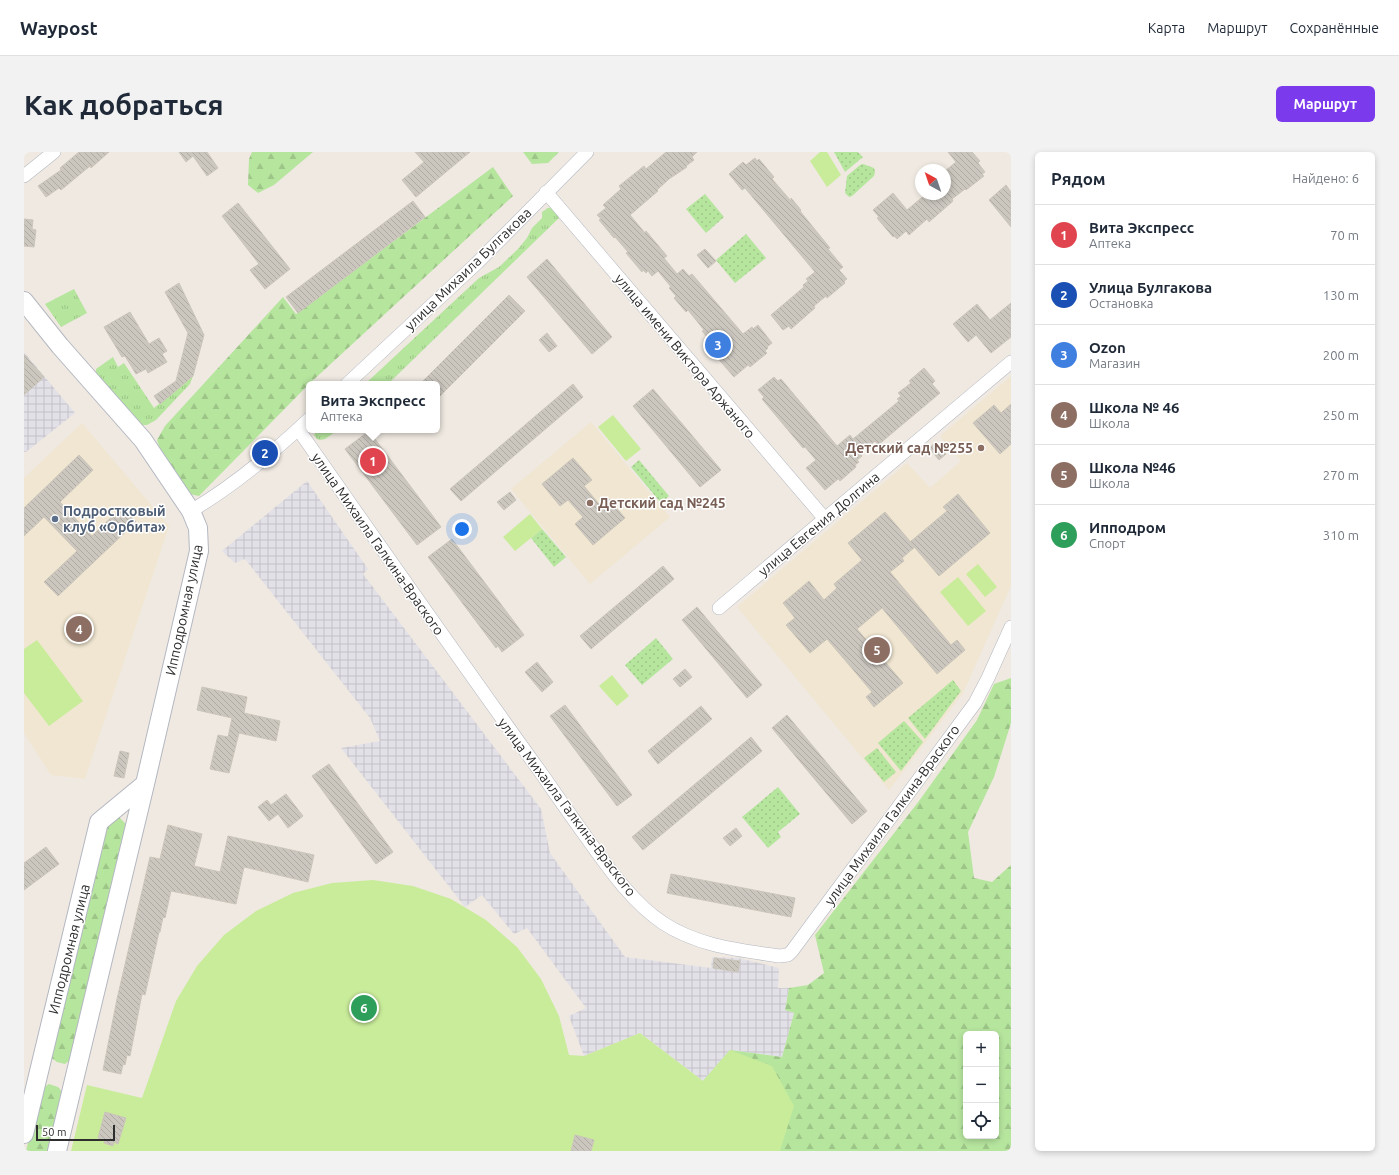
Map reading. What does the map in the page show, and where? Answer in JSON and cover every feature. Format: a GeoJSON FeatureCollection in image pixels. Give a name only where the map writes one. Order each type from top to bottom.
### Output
{"type":"FeatureCollection","features":[{"type":"Feature","properties":{"kind":"street"},"geometry":{"type":"LineString","coordinates":[[24,176],[54,152]]}},
{"type":"Feature","properties":{"kind":"street","name":"улица Михаила Булгакова"},"geometry":{"type":"LineString","coordinates":[[350,381],[477,263],[587,152]]}},
{"type":"Feature","properties":{"kind":"street","name":"улица имени Виктора Аржаного"},"geometry":{"type":"LineString","coordinates":[[546,192],[825,519]]}},
{"type":"Feature","properties":{"kind":"street","name":"Ипподромная улица"},"geometry":{"type":"LineString","coordinates":[[24,301],[65,351],[143,440],[191,511],[198,528],[199,551],[57,1151]]}},
{"type":"Feature","properties":{"kind":"street","name":"улица Евгения Долгина"},"geometry":{"type":"LineString","coordinates":[[719,608],[1011,362]]}},
{"type":"Feature","properties":{"kind":"street"},"geometry":{"type":"LineString","coordinates":[[191,511],[246,473],[306,422]]}},
{"type":"Feature","properties":{"kind":"street","name":"улица Михаила Галкина-Враского"},"geometry":{"type":"LineString","coordinates":[[298,429],[482,691],[606,864],[631,895],[647,911],[663,923],[682,934],[702,942],[724,948],[779,956],[788,955],[792,951],[975,703],[1011,627]]}},
{"type":"Feature","properties":{"kind":"street","name":"Ипподромная улица"},"geometry":{"type":"LineString","coordinates":[[24,1134],[99,822],[145,784]]}},
{"type":"Feature","properties":{"kind":"shaded area"},"geometry":{"type":"Polygon","coordinates":[[[24,352],[75,413],[26,452],[24,452],[24,352]]]}},
{"type":"Feature","properties":{"kind":"shaded area"},"geometry":{"type":"Polygon","coordinates":[[[1011,376],[1011,586],[963,693],[889,790],[737,607],[907,463],[930,488],[961,461],[940,436],[1011,376]]]}},
{"type":"Feature","properties":{"kind":"shaded area","name":"Детский сад №245"},"geometry":{"type":"Polygon","coordinates":[[[591,422],[670,517],[590,584],[511,489],[591,422]]]}},
{"type":"Feature","properties":{"kind":"shaded area"},"geometry":{"type":"Polygon","coordinates":[[[82,423],[169,526],[85,779],[51,775],[24,733],[24,478],[82,423]]]}},
{"type":"Feature","properties":{"kind":"shaded area"},"geometry":{"type":"Polygon","coordinates":[[[307,481],[368,569],[363,574],[541,809],[550,853],[625,957],[711,968],[712,957],[738,958],[779,968],[778,988],[789,988],[785,1010],[794,1013],[782,1057],[730,1050],[703,1081],[640,1033],[584,1056],[569,1016],[586,1008],[527,928],[514,934],[482,895],[465,907],[341,748],[380,741],[370,718],[245,559],[235,563],[222,551],[307,481]]]}},
{"type":"Feature","properties":{"kind":"green space"},"geometry":{"type":"Polygon","coordinates":[[[252,152],[313,152],[274,185],[258,193],[248,185],[249,159],[252,152]]]}},
{"type":"Feature","properties":{"kind":"green space"},"geometry":{"type":"Polygon","coordinates":[[[523,152],[559,152],[548,163],[532,164],[523,152]]]}},
{"type":"Feature","properties":{"kind":"green space"},"geometry":{"type":"Polygon","coordinates":[[[820,152],[827,152],[841,175],[827,187],[810,161],[820,152]]]}},
{"type":"Feature","properties":{"kind":"green space"},"geometry":{"type":"Polygon","coordinates":[[[834,152],[858,152],[863,157],[845,172],[834,152]]]}},
{"type":"Feature","properties":{"kind":"green space"},"geometry":{"type":"Polygon","coordinates":[[[863,164],[874,168],[874,176],[849,197],[845,193],[847,176],[863,164]]]}},
{"type":"Feature","properties":{"kind":"green space"},"geometry":{"type":"Polygon","coordinates":[[[493,167],[513,196],[312,381],[306,381],[306,387],[199,496],[189,494],[160,449],[157,440],[165,426],[283,297],[296,314],[493,167]]]}},
{"type":"Feature","properties":{"kind":"green space"},"geometry":{"type":"Polygon","coordinates":[[[705,194],[724,217],[706,233],[686,209],[705,194]]]}},
{"type":"Feature","properties":{"kind":"green space"},"geometry":{"type":"Polygon","coordinates":[[[554,207],[560,217],[391,381],[368,381],[479,278],[499,267],[518,249],[527,238],[532,228],[542,218],[542,212],[548,208],[554,207]]]}},
{"type":"Feature","properties":{"kind":"green space"},"geometry":{"type":"Polygon","coordinates":[[[746,234],[766,258],[735,283],[716,260],[746,234]]]}},
{"type":"Feature","properties":{"kind":"green space"},"geometry":{"type":"Polygon","coordinates":[[[74,289],[87,313],[61,327],[45,304],[74,289]]]}},
{"type":"Feature","properties":{"kind":"green space"},"geometry":{"type":"Polygon","coordinates":[[[113,357],[118,367],[124,363],[154,408],[193,376],[190,384],[156,420],[147,425],[142,425],[99,381],[96,375],[96,369],[113,357]]]}},
{"type":"Feature","properties":{"kind":"green space"},"geometry":{"type":"Polygon","coordinates":[[[613,415],[641,449],[626,461],[598,427],[613,415]]]}},
{"type":"Feature","properties":{"kind":"green space"},"geometry":{"type":"Polygon","coordinates":[[[315,433],[334,433],[325,439],[320,440],[314,435],[315,433]]]}},
{"type":"Feature","properties":{"kind":"green space"},"geometry":{"type":"Polygon","coordinates":[[[639,460],[669,496],[661,503],[631,467],[639,460]]]}},
{"type":"Feature","properties":{"kind":"green space"},"geometry":{"type":"Polygon","coordinates":[[[530,514],[542,529],[515,551],[503,537],[530,514]]]}},
{"type":"Feature","properties":{"kind":"green space"},"geometry":{"type":"Polygon","coordinates":[[[542,529],[566,557],[554,567],[531,538],[542,529]]]}},
{"type":"Feature","properties":{"kind":"green space"},"geometry":{"type":"Polygon","coordinates":[[[978,564],[997,587],[985,597],[966,574],[978,564]]]}},
{"type":"Feature","properties":{"kind":"green space"},"geometry":{"type":"Polygon","coordinates":[[[958,577],[986,611],[968,626],[940,592],[958,577]]]}},
{"type":"Feature","properties":{"kind":"green space"},"geometry":{"type":"Polygon","coordinates":[[[656,638],[673,659],[642,685],[625,665],[656,638]]]}},
{"type":"Feature","properties":{"kind":"green space"},"geometry":{"type":"Polygon","coordinates":[[[37,640],[83,701],[49,726],[24,693],[24,649],[37,640]]]}},
{"type":"Feature","properties":{"kind":"green space"},"geometry":{"type":"Polygon","coordinates":[[[612,675],[629,696],[617,706],[599,686],[612,675]]]}},
{"type":"Feature","properties":{"kind":"green space"},"geometry":{"type":"Polygon","coordinates":[[[1011,678],[1011,723],[994,777],[968,832],[974,878],[992,882],[1011,865],[1011,1151],[744,1151],[703,1081],[730,1050],[782,1057],[794,1013],[785,1010],[789,988],[808,985],[824,973],[815,935],[919,801],[977,720],[994,684],[1011,678]]]}},
{"type":"Feature","properties":{"kind":"green space"},"geometry":{"type":"Polygon","coordinates":[[[953,680],[961,691],[925,739],[908,718],[953,680]]]}},
{"type":"Feature","properties":{"kind":"green space"},"geometry":{"type":"Polygon","coordinates":[[[904,721],[923,742],[901,771],[878,743],[904,721]]]}},
{"type":"Feature","properties":{"kind":"green space"},"geometry":{"type":"Polygon","coordinates":[[[877,748],[896,772],[884,782],[864,758],[877,748]]]}},
{"type":"Feature","properties":{"kind":"green space"},"geometry":{"type":"Polygon","coordinates":[[[778,787],[800,814],[778,832],[781,837],[768,848],[742,817],[778,787]]]}},
{"type":"Feature","properties":{"kind":"green space"},"geometry":{"type":"Polygon","coordinates":[[[114,816],[120,818],[127,825],[72,1058],[65,1064],[57,1062],[50,1057],[105,822],[114,816]]]}},
{"type":"Feature","properties":{"kind":"green space"},"geometry":{"type":"Polygon","coordinates":[[[373,880],[413,886],[451,899],[486,920],[517,947],[541,979],[559,1016],[569,1055],[584,1056],[640,1033],[703,1081],[730,1050],[772,1066],[794,1106],[780,1151],[71,1151],[87,1085],[142,1098],[176,1001],[197,966],[224,935],[256,911],[293,893],[332,883],[373,880]]]}},
{"type":"Feature","properties":{"kind":"green space"},"geometry":{"type":"Polygon","coordinates":[[[49,1084],[58,1087],[63,1093],[49,1151],[26,1151],[41,1089],[49,1084]]]}},
{"type":"Feature","properties":{"kind":"building"},"geometry":{"type":"Polygon","coordinates":[[[79,152],[109,152],[91,168],[90,166],[61,190],[59,188],[46,197],[38,186],[61,170],[60,168],[79,152]]]}},
{"type":"Feature","properties":{"kind":"building"},"geometry":{"type":"Polygon","coordinates":[[[179,152],[207,152],[218,168],[207,176],[193,156],[186,162],[179,152]]]}},
{"type":"Feature","properties":{"kind":"building"},"geometry":{"type":"Polygon","coordinates":[[[415,152],[470,152],[416,197],[402,180],[424,162],[415,152]]]}},
{"type":"Feature","properties":{"kind":"building"},"geometry":{"type":"Polygon","coordinates":[[[666,152],[697,152],[692,157],[694,160],[686,166],[687,167],[669,179],[657,190],[658,191],[630,215],[667,256],[664,258],[677,274],[683,269],[689,276],[692,274],[743,334],[752,327],[753,329],[758,325],[772,343],[765,351],[767,353],[750,367],[748,365],[734,377],[715,355],[719,351],[702,331],[704,330],[688,310],[686,312],[674,298],[676,296],[669,288],[671,287],[658,271],[652,276],[648,271],[646,273],[643,270],[642,272],[626,253],[628,252],[599,220],[601,219],[597,215],[606,208],[603,205],[621,189],[619,186],[644,166],[646,169],[666,152]]]}},
{"type":"Feature","properties":{"kind":"building"},"geometry":{"type":"Polygon","coordinates":[[[948,152],[972,152],[980,161],[978,163],[985,172],[982,174],[984,176],[952,199],[953,201],[929,222],[927,219],[909,235],[906,231],[897,239],[894,236],[893,237],[877,218],[879,217],[873,210],[893,193],[907,210],[919,200],[951,200],[951,166],[956,162],[948,152]]]}},
{"type":"Feature","properties":{"kind":"building"},"geometry":{"type":"Polygon","coordinates":[[[755,158],[757,161],[759,159],[774,177],[772,179],[791,201],[791,198],[830,248],[828,249],[843,267],[839,270],[847,279],[844,281],[845,283],[827,298],[826,296],[814,306],[815,308],[791,329],[789,326],[783,330],[771,315],[804,287],[803,285],[808,281],[806,279],[815,272],[745,188],[742,190],[729,174],[743,162],[746,165],[755,158]]]}},
{"type":"Feature","properties":{"kind":"building"},"geometry":{"type":"Polygon","coordinates":[[[1006,185],[1011,192],[1011,227],[989,200],[1006,185]]]}},
{"type":"Feature","properties":{"kind":"building"},"geometry":{"type":"Polygon","coordinates":[[[413,201],[425,217],[298,313],[286,297],[413,201]]]}},
{"type":"Feature","properties":{"kind":"building"},"geometry":{"type":"Polygon","coordinates":[[[238,203],[290,269],[265,289],[250,270],[259,264],[222,216],[238,203]]]}},
{"type":"Feature","properties":{"kind":"building"},"geometry":{"type":"Polygon","coordinates":[[[24,219],[33,220],[32,229],[36,230],[34,247],[24,246],[24,219]]]}},
{"type":"Feature","properties":{"kind":"building"},"geometry":{"type":"Polygon","coordinates":[[[705,249],[716,261],[708,268],[697,255],[705,249]]]}},
{"type":"Feature","properties":{"kind":"building"},"geometry":{"type":"Polygon","coordinates":[[[547,259],[612,337],[592,354],[527,277],[547,259]]]}},
{"type":"Feature","properties":{"kind":"building"},"geometry":{"type":"Polygon","coordinates":[[[179,283],[204,335],[193,376],[160,404],[154,396],[176,381],[188,333],[165,292],[179,283]]]}},
{"type":"Feature","properties":{"kind":"building"},"geometry":{"type":"Polygon","coordinates":[[[509,295],[525,311],[440,396],[440,381],[423,381],[509,295]]]}},
{"type":"Feature","properties":{"kind":"building"},"geometry":{"type":"Polygon","coordinates":[[[1011,303],[1011,337],[991,353],[976,335],[968,342],[953,324],[977,304],[990,320],[1011,303]]]}},
{"type":"Feature","properties":{"kind":"building"},"geometry":{"type":"Polygon","coordinates":[[[130,312],[149,344],[159,338],[167,351],[162,354],[167,362],[148,373],[146,369],[136,374],[125,356],[122,357],[104,327],[130,312]]]}},
{"type":"Feature","properties":{"kind":"building"},"geometry":{"type":"Polygon","coordinates":[[[547,333],[557,346],[549,352],[539,340],[547,333]]]}},
{"type":"Feature","properties":{"kind":"building"},"geometry":{"type":"Polygon","coordinates":[[[24,354],[44,377],[24,395],[24,354]]]}},
{"type":"Feature","properties":{"kind":"building"},"geometry":{"type":"Polygon","coordinates":[[[924,368],[935,381],[932,384],[940,393],[878,445],[875,441],[860,453],[862,456],[857,460],[859,462],[855,465],[856,467],[840,481],[838,479],[825,490],[806,468],[816,460],[805,447],[803,448],[762,399],[764,397],[758,390],[774,377],[778,381],[781,379],[837,446],[850,435],[853,439],[899,401],[897,399],[901,396],[898,393],[911,383],[909,381],[924,368]]]}},
{"type":"Feature","properties":{"kind":"building"},"geometry":{"type":"Polygon","coordinates":[[[573,384],[583,397],[461,501],[450,489],[573,384]]]}},
{"type":"Feature","properties":{"kind":"building"},"geometry":{"type":"Polygon","coordinates":[[[653,389],[721,470],[700,487],[633,406],[653,389]]]}},
{"type":"Feature","properties":{"kind":"building"},"geometry":{"type":"Polygon","coordinates":[[[1011,404],[1011,444],[1000,454],[973,423],[994,405],[1001,413],[1011,404]]]}},
{"type":"Feature","properties":{"kind":"building"},"geometry":{"type":"Polygon","coordinates":[[[366,433],[370,433],[441,527],[417,545],[345,449],[366,433]]]}},
{"type":"Feature","properties":{"kind":"building"},"geometry":{"type":"Polygon","coordinates":[[[936,442],[946,454],[939,460],[929,448],[936,442]]]}},
{"type":"Feature","properties":{"kind":"building"},"geometry":{"type":"Polygon","coordinates":[[[79,455],[93,470],[60,502],[92,536],[122,507],[136,522],[58,596],[44,582],[77,551],[44,517],[24,536],[24,508],[79,455]]]}},
{"type":"Feature","properties":{"kind":"building"},"geometry":{"type":"Polygon","coordinates":[[[573,458],[592,480],[584,486],[599,504],[607,497],[625,518],[593,545],[575,524],[583,517],[568,500],[560,506],[542,484],[573,458]]]}},
{"type":"Feature","properties":{"kind":"building"},"geometry":{"type":"Polygon","coordinates":[[[510,492],[516,500],[504,510],[497,502],[510,492]]]}},
{"type":"Feature","properties":{"kind":"building"},"geometry":{"type":"Polygon","coordinates":[[[958,494],[990,533],[939,576],[910,542],[947,511],[943,507],[958,494]]]}},
{"type":"Feature","properties":{"kind":"building"},"geometry":{"type":"Polygon","coordinates":[[[885,512],[915,547],[902,558],[904,561],[890,572],[951,645],[957,640],[965,650],[937,674],[882,608],[857,629],[903,683],[874,707],[866,697],[872,692],[827,639],[810,653],[786,625],[795,618],[783,603],[809,581],[824,600],[837,588],[834,584],[862,560],[848,543],[885,512]]]}},
{"type":"Feature","properties":{"kind":"building"},"geometry":{"type":"Polygon","coordinates":[[[452,539],[524,635],[502,652],[498,646],[496,648],[428,557],[452,539]]]}},
{"type":"Feature","properties":{"kind":"building"},"geometry":{"type":"Polygon","coordinates":[[[663,566],[674,579],[591,649],[580,636],[663,566]]]}},
{"type":"Feature","properties":{"kind":"building"},"geometry":{"type":"Polygon","coordinates":[[[697,607],[762,685],[747,698],[682,620],[697,607]]]}},
{"type":"Feature","properties":{"kind":"building"},"geometry":{"type":"Polygon","coordinates":[[[537,662],[553,682],[542,692],[525,672],[537,662]]]}},
{"type":"Feature","properties":{"kind":"building"},"geometry":{"type":"Polygon","coordinates":[[[685,669],[692,677],[680,687],[673,679],[685,669]]]}},
{"type":"Feature","properties":{"kind":"building"},"geometry":{"type":"Polygon","coordinates":[[[202,687],[247,697],[244,713],[280,721],[276,741],[239,733],[229,773],[210,769],[218,735],[228,737],[232,718],[197,710],[202,687]]]}},
{"type":"Feature","properties":{"kind":"building"},"geometry":{"type":"Polygon","coordinates":[[[565,705],[632,795],[617,806],[550,716],[565,705]]]}},
{"type":"Feature","properties":{"kind":"building"},"geometry":{"type":"Polygon","coordinates":[[[701,706],[712,719],[658,764],[648,751],[701,706]]]}},
{"type":"Feature","properties":{"kind":"building"},"geometry":{"type":"Polygon","coordinates":[[[787,715],[867,811],[852,824],[772,728],[787,715]]]}},
{"type":"Feature","properties":{"kind":"building"},"geometry":{"type":"Polygon","coordinates":[[[751,737],[762,751],[643,850],[632,837],[751,737]]]}},
{"type":"Feature","properties":{"kind":"building"},"geometry":{"type":"Polygon","coordinates":[[[120,751],[129,753],[124,778],[114,776],[120,751]]]}},
{"type":"Feature","properties":{"kind":"building"},"geometry":{"type":"Polygon","coordinates":[[[329,764],[393,852],[376,864],[312,776],[329,764]]]}},
{"type":"Feature","properties":{"kind":"building"},"geometry":{"type":"Polygon","coordinates":[[[286,794],[303,816],[288,828],[278,814],[269,821],[258,807],[267,800],[271,805],[286,794]]]}},
{"type":"Feature","properties":{"kind":"building"},"geometry":{"type":"Polygon","coordinates":[[[168,825],[202,834],[194,866],[220,872],[228,836],[314,855],[308,882],[244,867],[236,904],[171,891],[165,918],[163,917],[159,932],[145,995],[142,994],[130,1056],[127,1055],[121,1074],[103,1070],[117,999],[150,857],[160,859],[168,825]]]}},
{"type":"Feature","properties":{"kind":"building"},"geometry":{"type":"Polygon","coordinates":[[[736,828],[742,836],[730,846],[723,838],[736,828]]]}},
{"type":"Feature","properties":{"kind":"building"},"geometry":{"type":"Polygon","coordinates":[[[46,847],[59,864],[24,890],[24,863],[46,847]]]}},
{"type":"Feature","properties":{"kind":"building"},"geometry":{"type":"Polygon","coordinates":[[[671,874],[795,898],[791,917],[667,893],[671,874]]]}},
{"type":"Feature","properties":{"kind":"building"},"geometry":{"type":"Polygon","coordinates":[[[714,958],[740,961],[738,972],[713,968],[714,958]]]}},
{"type":"Feature","properties":{"kind":"building"},"geometry":{"type":"Polygon","coordinates":[[[105,1112],[126,1118],[118,1144],[114,1142],[113,1146],[104,1143],[105,1140],[98,1138],[105,1112]]]}},
{"type":"Feature","properties":{"kind":"building"},"geometry":{"type":"Polygon","coordinates":[[[575,1135],[594,1140],[591,1151],[571,1151],[575,1135]]]}},
{"type":"Feature","properties":{"kind":"place","name":"Ozon"},"geometry":{"type":"Point","coordinates":[718,345]}},
{"type":"Feature","properties":{"kind":"place","name":"Детский сад №255"},"geometry":{"type":"Point","coordinates":[981,448]}},
{"type":"Feature","properties":{"kind":"place","name":"Улица Булгакова"},"geometry":{"type":"Point","coordinates":[265,453]}},
{"type":"Feature","properties":{"kind":"place","name":"Вита Экспресс"},"geometry":{"type":"Point","coordinates":[373,461]}},
{"type":"Feature","properties":{"kind":"place","name":"Детский сад №245"},"geometry":{"type":"Point","coordinates":[590,503]}},
{"type":"Feature","properties":{"kind":"place","name":"Подростковый клуб «Орбита»"},"geometry":{"type":"Point","coordinates":[55,519]}},
{"type":"Feature","properties":{"kind":"place","name":"Школа № 46"},"geometry":{"type":"Point","coordinates":[79,629]}},
{"type":"Feature","properties":{"kind":"place","name":"Школа №46"},"geometry":{"type":"Point","coordinates":[877,650]}},
{"type":"Feature","properties":{"kind":"place","name":"Ипподром"},"geometry":{"type":"Point","coordinates":[364,1008]}}]}
